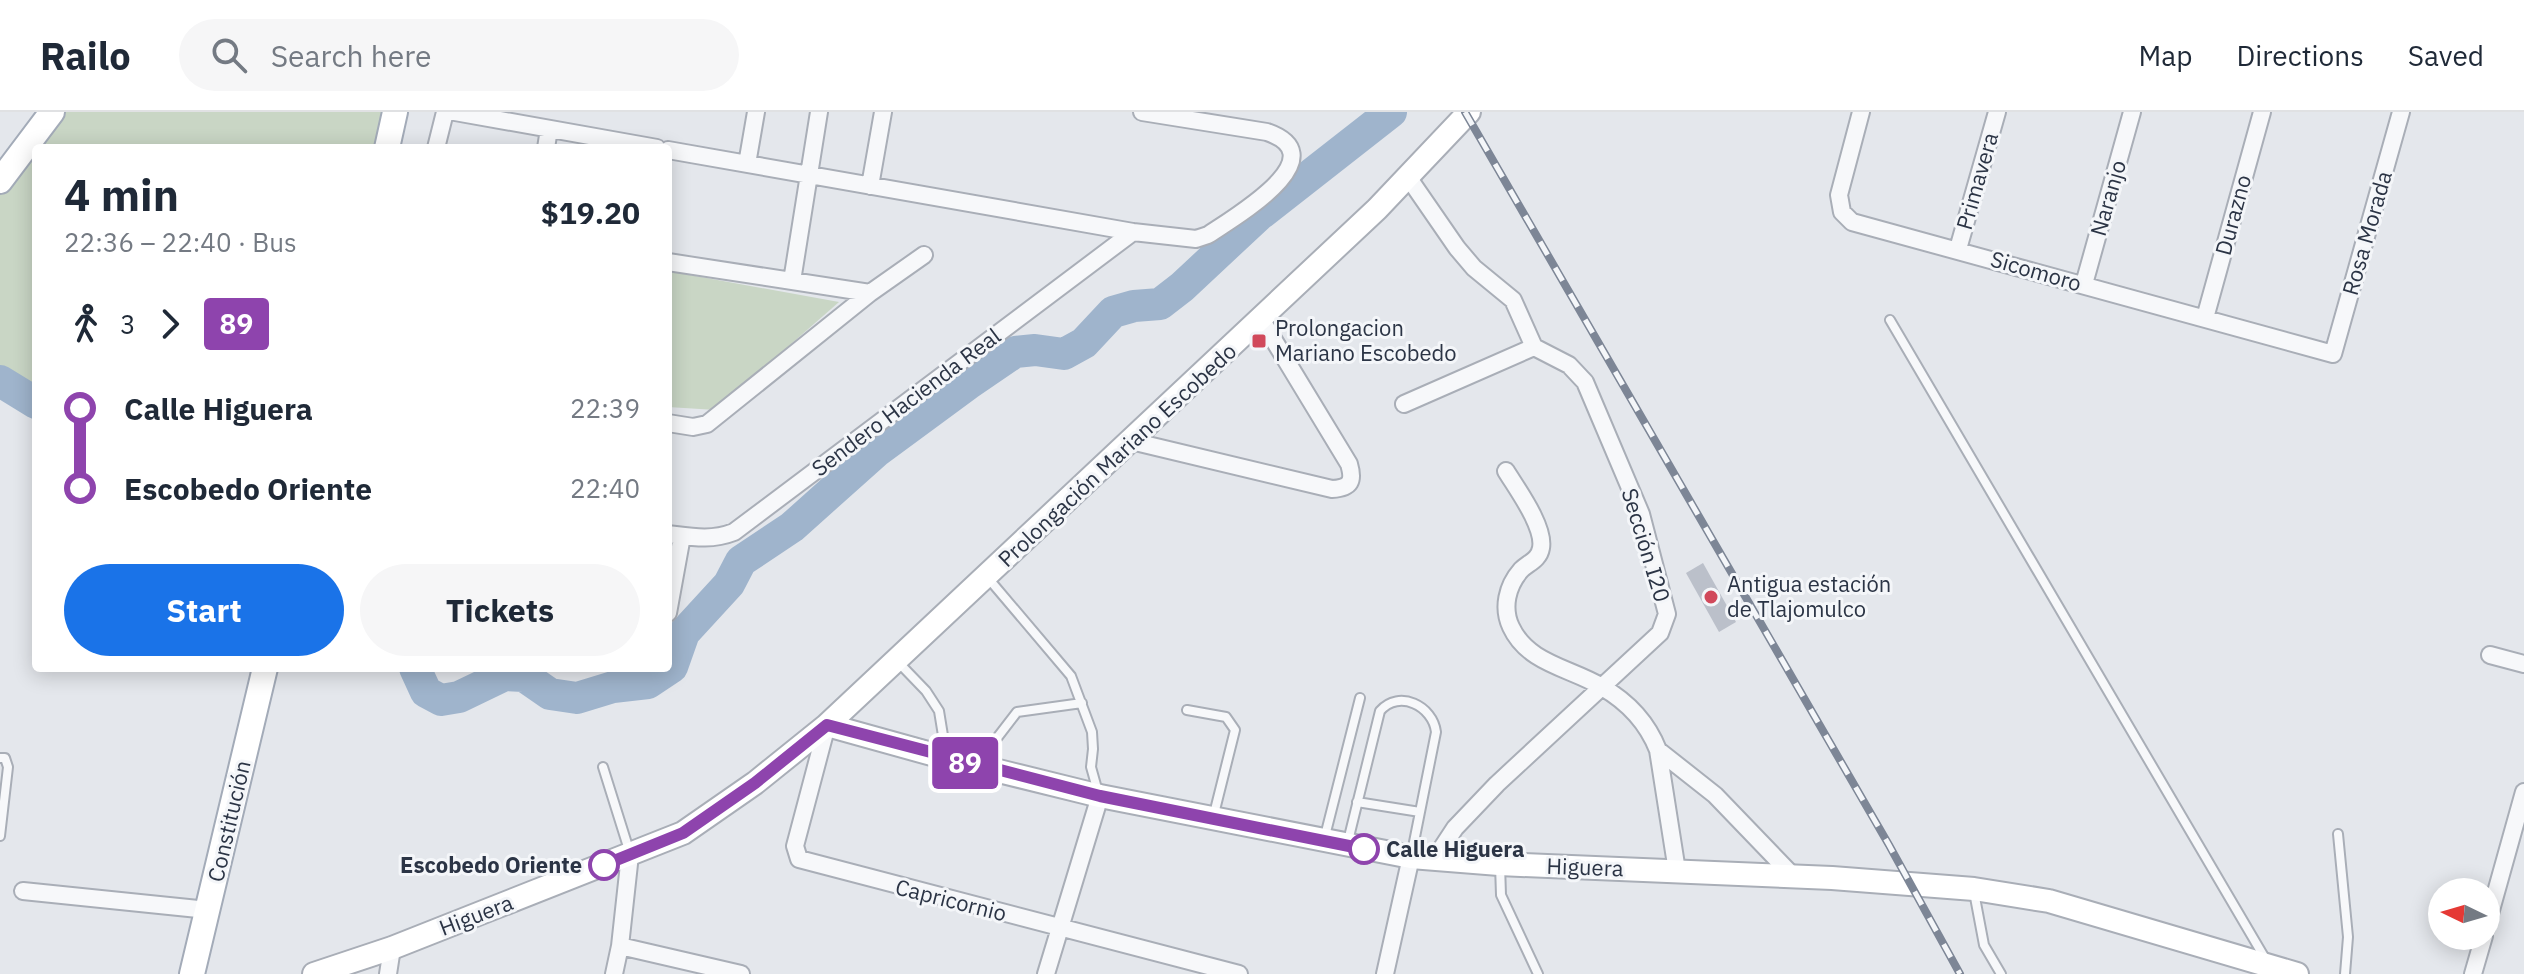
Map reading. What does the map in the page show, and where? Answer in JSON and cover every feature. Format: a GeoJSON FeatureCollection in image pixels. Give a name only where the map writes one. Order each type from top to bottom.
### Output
{"type":"FeatureCollection","features":[{"type":"Feature","properties":{"kind":"main road"},"geometry":{"type":"LineString","coordinates":[[0,181],[52,112]]}},
{"type":"Feature","properties":{"kind":"main road"},"geometry":{"type":"LineString","coordinates":[[388,144],[395,112]]}},
{"type":"Feature","properties":{"kind":"main road","name":"Prolongación Mariano Escobedo"},"geometry":{"type":"LineString","coordinates":[[827,725],[1261,319],[1408,177],[1469,112]]}},
{"type":"Feature","properties":{"kind":"main road","name":"Constitución"},"geometry":{"type":"LineString","coordinates":[[192,974],[264,672]]}},
{"type":"Feature","properties":{"kind":"main road","name":"Higuera"},"geometry":{"type":"LineString","coordinates":[[314,974],[392,948],[683,833],[755,783],[827,725],[1100,796],[1411,857],[1499,864],[1793,876],[1974,889],[2049,901],[2297,974]]}},
{"type":"Feature","properties":{"kind":"street"},"geometry":{"type":"LineString","coordinates":[[437,144],[445,112]]}},
{"type":"Feature","properties":{"kind":"street"},"geometry":{"type":"LineString","coordinates":[[455,112],[634,144]]}},
{"type":"Feature","properties":{"kind":"street"},"geometry":{"type":"LineString","coordinates":[[747,164],[756,112]]}},
{"type":"Feature","properties":{"kind":"street"},"geometry":{"type":"LineString","coordinates":[[792,281],[819,112]]}},
{"type":"Feature","properties":{"kind":"street"},"geometry":{"type":"LineString","coordinates":[[870,186],[883,112]]}},
{"type":"Feature","properties":{"kind":"street"},"geometry":{"type":"LineString","coordinates":[[672,151],[1133,232],[1196,239],[1208,235],[1271,190],[1288,170],[1291,148],[1283,137],[1142,112]]}},
{"type":"Feature","properties":{"kind":"street","name":"Sicomoro"},"geometry":{"type":"LineString","coordinates":[[1861,112],[1839,195],[1842,212],[1852,222],[2333,354]]}},
{"type":"Feature","properties":{"kind":"street","name":"Primavera"},"geometry":{"type":"LineString","coordinates":[[1958,249],[1997,112]]}},
{"type":"Feature","properties":{"kind":"street","name":"Naranjo"},"geometry":{"type":"LineString","coordinates":[[2084,284],[2132,112]]}},
{"type":"Feature","properties":{"kind":"street","name":"Durazno"},"geometry":{"type":"LineString","coordinates":[[2205,318],[2262,112]]}},
{"type":"Feature","properties":{"kind":"street","name":"Rosa Morada"},"geometry":{"type":"LineString","coordinates":[[2333,354],[2401,112]]}},
{"type":"Feature","properties":{"kind":"street"},"geometry":{"type":"LineString","coordinates":[[547,144],[549,129]]}},
{"type":"Feature","properties":{"kind":"street"},"geometry":{"type":"LineString","coordinates":[[1404,404],[1534,347],[1513,300],[1474,268],[1408,177]]}},
{"type":"Feature","properties":{"kind":"street","name":"Sendero Hacienda Real"},"geometry":{"type":"LineString","coordinates":[[675,535],[704,539],[734,532],[1133,232]]}},
{"type":"Feature","properties":{"kind":"street"},"geometry":{"type":"LineString","coordinates":[[672,424],[693,427],[707,424],[870,293],[924,255]]}},
{"type":"Feature","properties":{"kind":"street"},"geometry":{"type":"LineString","coordinates":[[672,263],[870,293]]}},
{"type":"Feature","properties":{"kind":"street"},"geometry":{"type":"LineString","coordinates":[[1131,441],[1332,489],[1345,489],[1353,478],[1349,464],[1261,319]]}},
{"type":"Feature","properties":{"kind":"street","name":"Sección I20"},"geometry":{"type":"LineString","coordinates":[[1434,860],[1455,828],[1497,784],[1660,633],[1667,614],[1641,514],[1585,382],[1569,365],[1534,347]]}},
{"type":"Feature","properties":{"kind":"street"},"geometry":{"type":"LineString","coordinates":[[1506,471],[1538,526],[1541,548],[1535,560],[1522,569],[1508,589],[1506,608],[1512,629],[1532,655],[1602,686],[1632,708],[1652,735],[1658,750],[1677,871]]}},
{"type":"Feature","properties":{"kind":"street"},"geometry":{"type":"LineString","coordinates":[[672,568],[675,535]]}},
{"type":"Feature","properties":{"kind":"street"},"geometry":{"type":"LineString","coordinates":[[2490,655],[2524,664]]}},
{"type":"Feature","properties":{"kind":"street","name":"Capricornio"},"geometry":{"type":"LineString","coordinates":[[827,725],[795,846],[799,859],[1239,974]]}},
{"type":"Feature","properties":{"kind":"street"},"geometry":{"type":"LineString","coordinates":[[1658,750],[1715,795],[1793,876]]}},
{"type":"Feature","properties":{"kind":"street"},"geometry":{"type":"LineString","coordinates":[[2500,878],[2524,792]]}},
{"type":"Feature","properties":{"kind":"street"},"geometry":{"type":"LineString","coordinates":[[1046,974],[1100,796]]}},
{"type":"Feature","properties":{"kind":"street"},"geometry":{"type":"LineString","coordinates":[[614,974],[630,855]]}},
{"type":"Feature","properties":{"kind":"street"},"geometry":{"type":"LineString","coordinates":[[1385,974],[1411,857]]}},
{"type":"Feature","properties":{"kind":"street"},"geometry":{"type":"LineString","coordinates":[[23,891],[208,910]]}},
{"type":"Feature","properties":{"kind":"street"},"geometry":{"type":"LineString","coordinates":[[620,946],[741,974]]}},
{"type":"Feature","properties":{"kind":"street"},"geometry":{"type":"LineString","coordinates":[[388,974],[392,948]]}},
{"type":"Feature","properties":{"kind":"street"},"geometry":{"type":"LineString","coordinates":[[2473,974],[2480,950]]}},
{"type":"Feature","properties":{"kind":"lane"},"geometry":{"type":"LineString","coordinates":[[1890,320],[2270,968]]}},
{"type":"Feature","properties":{"kind":"lane"},"geometry":{"type":"LineString","coordinates":[[987,577],[1071,676],[1092,732],[1091,767],[1100,796]]}},
{"type":"Feature","properties":{"kind":"lane"},"geometry":{"type":"LineString","coordinates":[[897,660],[926,691],[939,711],[946,758]]}},
{"type":"Feature","properties":{"kind":"lane"},"geometry":{"type":"LineString","coordinates":[[1323,841],[1360,698]]}},
{"type":"Feature","properties":{"kind":"lane"},"geometry":{"type":"LineString","coordinates":[[1347,846],[1380,711],[1386,705],[1401,700],[1428,710],[1435,721],[1436,732],[1411,857]]}},
{"type":"Feature","properties":{"kind":"lane"},"geometry":{"type":"LineString","coordinates":[[982,767],[997,738],[1017,712],[1082,703]]}},
{"type":"Feature","properties":{"kind":"lane"},"geometry":{"type":"LineString","coordinates":[[1187,710],[1226,717],[1235,730],[1213,819]]}},
{"type":"Feature","properties":{"kind":"lane"},"geometry":{"type":"LineString","coordinates":[[0,758],[5,758],[8,767],[0,836]]}},
{"type":"Feature","properties":{"kind":"lane"},"geometry":{"type":"LineString","coordinates":[[603,767],[630,855]]}},
{"type":"Feature","properties":{"kind":"lane"},"geometry":{"type":"LineString","coordinates":[[1357,802],[1420,812]]}},
{"type":"Feature","properties":{"kind":"lane"},"geometry":{"type":"LineString","coordinates":[[2338,834],[2348,937],[2345,974]]}},
{"type":"Feature","properties":{"kind":"lane"},"geometry":{"type":"LineString","coordinates":[[1499,864],[1501,895],[1538,974]]}},
{"type":"Feature","properties":{"kind":"lane"},"geometry":{"type":"LineString","coordinates":[[1974,889],[1984,945],[2001,974]]}},
{"type":"Feature","properties":{"kind":"green space"},"geometry":{"type":"Polygon","coordinates":[[[59,112],[384,112],[375,144],[34,144],[59,112]]]}},
{"type":"Feature","properties":{"kind":"green space"},"geometry":{"type":"Polygon","coordinates":[[[32,147],[32,392],[0,372],[0,189],[32,147]]]}},
{"type":"Feature","properties":{"kind":"green space"},"geometry":{"type":"Polygon","coordinates":[[[672,272],[839,302],[716,410],[672,407],[672,272]]]}},
{"type":"Feature","properties":{"kind":"building","name":"Antigua estación de Tlajomulco"},"geometry":{"type":"Polygon","coordinates":[[[1703,563],[1736,622],[1719,632],[1686,573],[1703,563]]]}},
{"type":"Feature","properties":{"kind":"waterway"},"geometry":{"type":"LineString","coordinates":[[672,667],[684,633],[729,584],[741,561],[792,527],[877,451],[1015,352],[1035,350],[1064,354],[1084,343],[1113,312],[1160,304],[1258,216],[1391,112]]}},
{"type":"Feature","properties":{"kind":"waterway"},"geometry":{"type":"LineString","coordinates":[[0,381],[32,401]]}},
{"type":"Feature","properties":{"kind":"waterway"},"geometry":{"type":"LineString","coordinates":[[417,672],[426,692],[441,700],[459,697],[505,675],[524,676],[550,694],[577,698],[613,687],[648,683],[664,672]]}},
{"type":"Feature","properties":{"kind":"railway"},"geometry":{"type":"LineString","coordinates":[[1465,112],[1889,845],[1960,974]]}},
{"type":"Feature","properties":{"kind":"bus line","name":"89"},"geometry":{"type":"LineString","coordinates":[[604,865],[683,833],[755,783],[827,725],[1100,796],[1364,849]]}},
{"type":"Feature","properties":{"kind":"place","name":"Prolongacion Mariano Escobedo"},"geometry":{"type":"Point","coordinates":[1259,341]}},
{"type":"Feature","properties":{"kind":"place","name":"Antigua estación de Tlajomulco"},"geometry":{"type":"Point","coordinates":[1711,597]}},
{"type":"Feature","properties":{"kind":"place","name":"Calle Higuera"},"geometry":{"type":"Point","coordinates":[1364,849]}},
{"type":"Feature","properties":{"kind":"place","name":"Escobedo Oriente"},"geometry":{"type":"Point","coordinates":[604,865]}}]}
